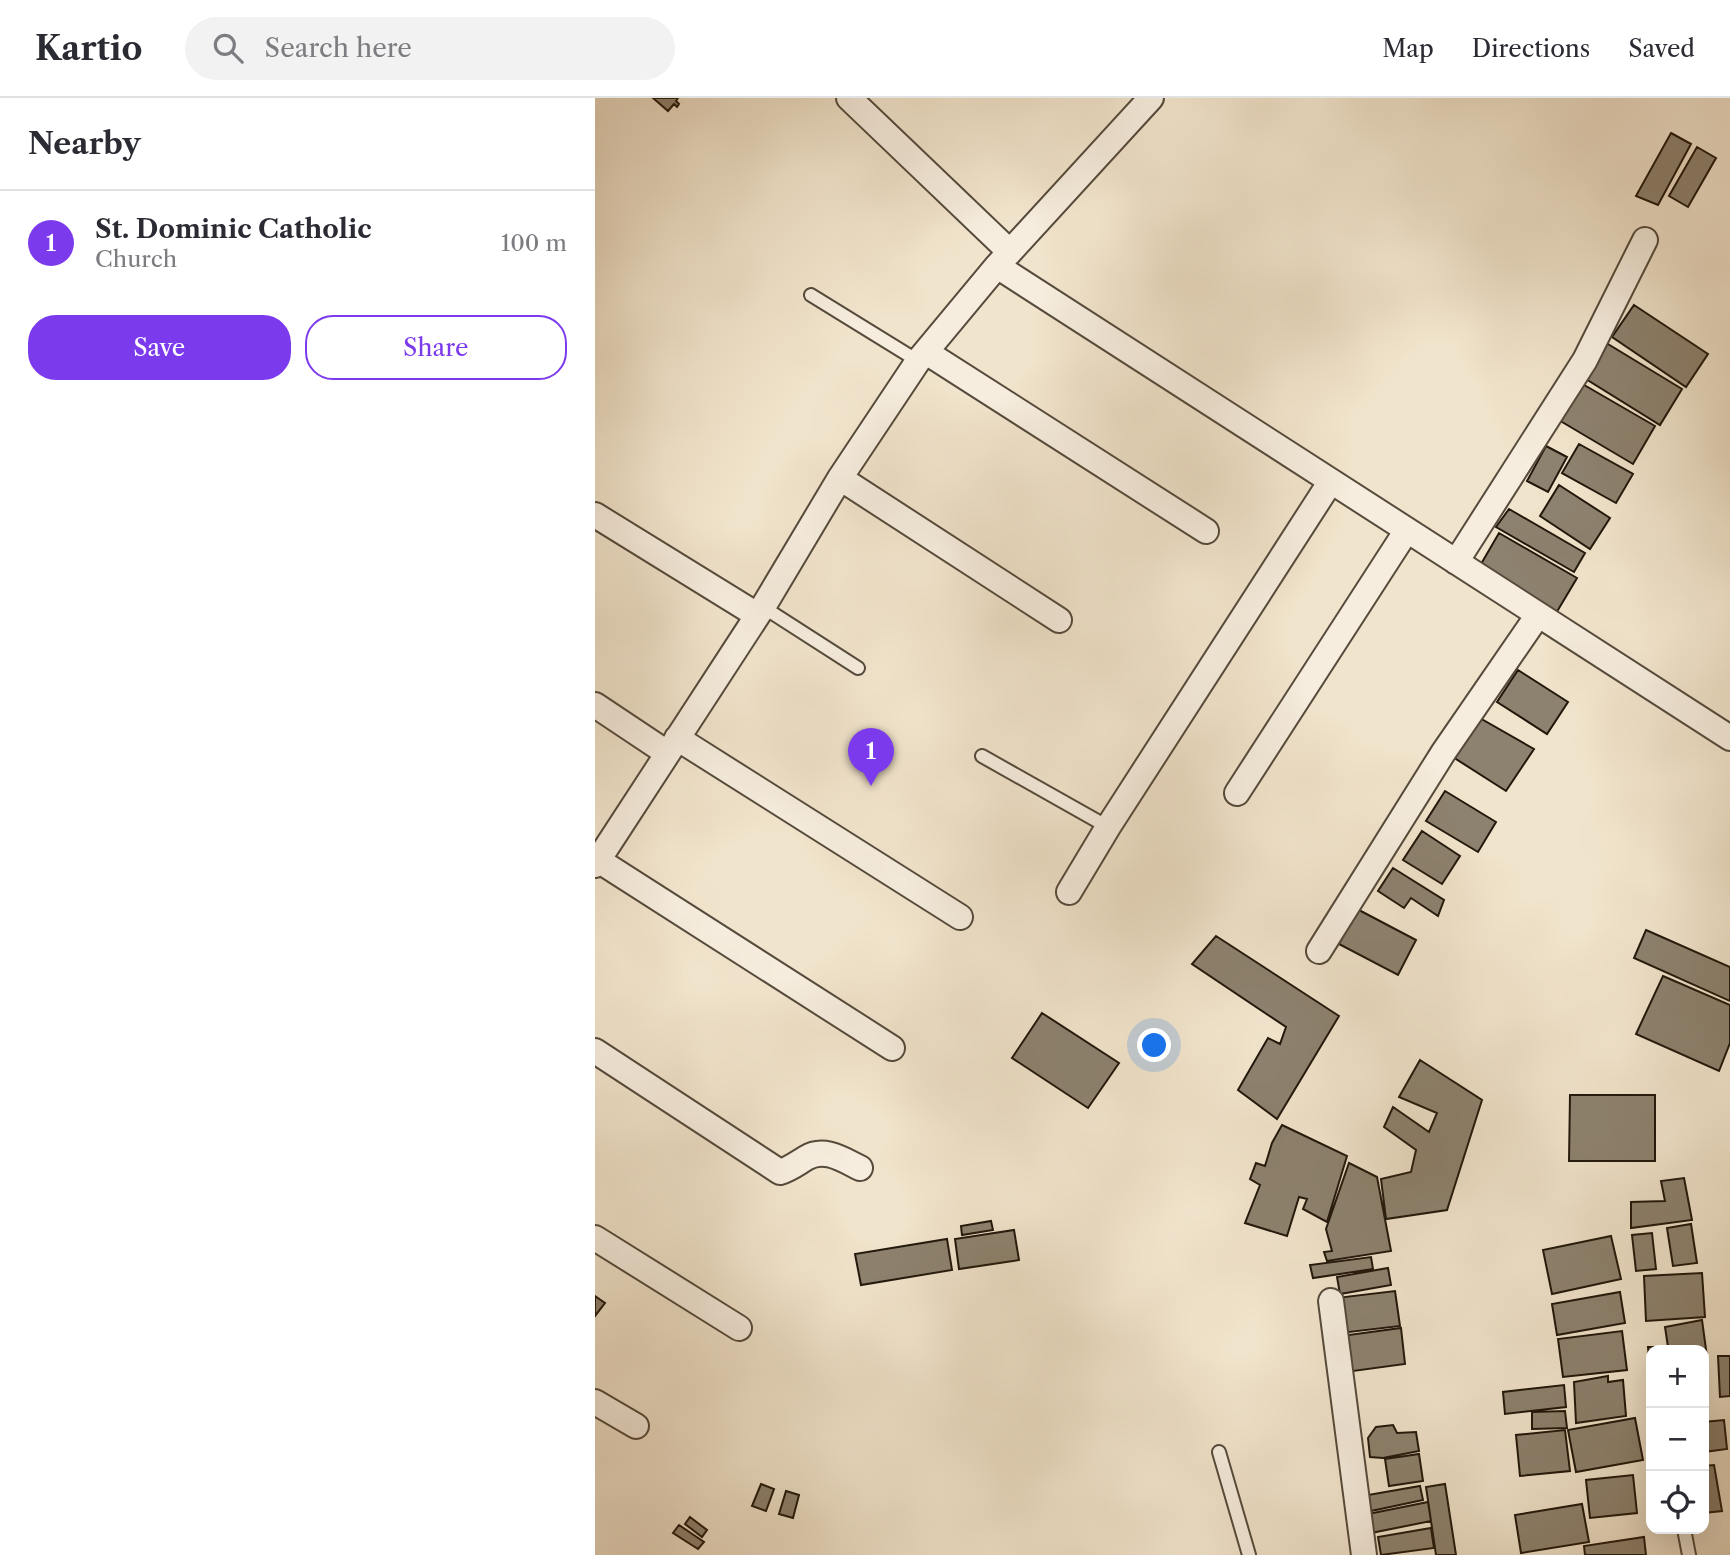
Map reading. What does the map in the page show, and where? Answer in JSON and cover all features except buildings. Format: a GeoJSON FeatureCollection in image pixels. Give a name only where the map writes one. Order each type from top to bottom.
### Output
{"type":"FeatureCollection","features":[{"type":"Feature","properties":{"kind":"street"},"geometry":{"type":"LineString","coordinates":[[849,98],[1003,259],[1331,481],[1730,738]]}},
{"type":"Feature","properties":{"kind":"street"},"geometry":{"type":"LineString","coordinates":[[892,1048],[597,862],[760,611],[840,478],[922,357],[1003,259],[1151,98]]}},
{"type":"Feature","properties":{"kind":"street"},"geometry":{"type":"LineString","coordinates":[[1456,562],[1585,360],[1645,240]]}},
{"type":"Feature","properties":{"kind":"street"},"geometry":{"type":"LineString","coordinates":[[922,357],[1206,531]]}},
{"type":"Feature","properties":{"kind":"street"},"geometry":{"type":"LineString","coordinates":[[840,478],[1059,620]]}},
{"type":"Feature","properties":{"kind":"street"},"geometry":{"type":"LineString","coordinates":[[1069,892],[1331,481]]}},
{"type":"Feature","properties":{"kind":"street"},"geometry":{"type":"LineString","coordinates":[[595,514],[760,611]]}},
{"type":"Feature","properties":{"kind":"street"},"geometry":{"type":"LineString","coordinates":[[1237,793],[1407,530]]}},
{"type":"Feature","properties":{"kind":"street"},"geometry":{"type":"LineString","coordinates":[[1319,951],[1443,753],[1538,615]]}},
{"type":"Feature","properties":{"kind":"street"},"geometry":{"type":"LineString","coordinates":[[595,705],[672,746],[960,917]]}},
{"type":"Feature","properties":{"kind":"street"},"geometry":{"type":"LineString","coordinates":[[595,1051],[780,1172],[790,1169],[814,1153],[833,1155],[860,1168]]}},
{"type":"Feature","properties":{"kind":"street"},"geometry":{"type":"LineString","coordinates":[[595,1238],[739,1328]]}},
{"type":"Feature","properties":{"kind":"street"},"geometry":{"type":"LineString","coordinates":[[1331,1301],[1364,1555]]}},
{"type":"Feature","properties":{"kind":"street"},"geometry":{"type":"LineString","coordinates":[[595,1402],[636,1426]]}},
{"type":"Feature","properties":{"kind":"lane"},"geometry":{"type":"LineString","coordinates":[[811,295],[922,357]]}},
{"type":"Feature","properties":{"kind":"lane"},"geometry":{"type":"LineString","coordinates":[[760,611],[858,668]]}},
{"type":"Feature","properties":{"kind":"lane"},"geometry":{"type":"LineString","coordinates":[[982,756],[1108,827]]}},
{"type":"Feature","properties":{"kind":"lane"},"geometry":{"type":"LineString","coordinates":[[1219,1452],[1249,1555]]}},
{"type":"Feature","properties":{"kind":"lane"},"geometry":{"type":"LineString","coordinates":[[1685,1534],[1689,1555]]}},
{"type":"Feature","properties":{"kind":"place","name":"St. Dominic Catholic"},"geometry":{"type":"Point","coordinates":[871,786]}}]}
